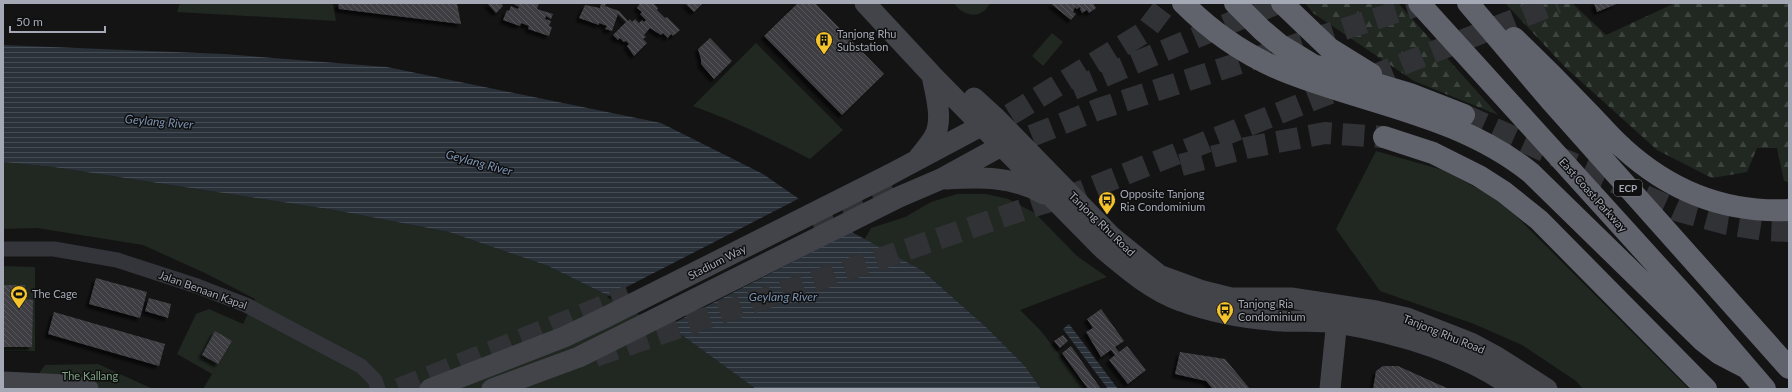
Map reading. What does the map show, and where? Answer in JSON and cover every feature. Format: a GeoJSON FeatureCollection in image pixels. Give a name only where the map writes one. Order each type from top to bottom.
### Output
{"type":"FeatureCollection","features":[{"type":"Feature","properties":{"kind":"highway"},"geometry":{"type":"LineString","coordinates":[[1183,3],[1206,24],[1231,42],[1263,61],[1288,73],[1448,125],[1482,141],[1512,158],[1531,173],[1702,340],[1720,354],[1745,367]]}},
{"type":"Feature","properties":{"kind":"highway"},"geometry":{"type":"LineString","coordinates":[[1235,3],[1262,30],[1280,45],[1313,65],[1410,94],[1464,115]]}},
{"type":"Feature","properties":{"kind":"highway"},"geometry":{"type":"LineString","coordinates":[[1282,3],[1329,48],[1366,72],[1410,94]]}},
{"type":"Feature","properties":{"kind":"highway","name":"East Coast Parkway"},"geometry":{"type":"LineString","coordinates":[[1419,3],[1693,305],[1765,389]]}},
{"type":"Feature","properties":{"kind":"highway"},"geometry":{"type":"LineString","coordinates":[[1469,4],[1484,11],[1498,22],[1622,148],[1667,181],[1704,199],[1731,207],[1756,211],[1789,210]]}},
{"type":"Feature","properties":{"kind":"highway","name":"ECP"},"geometry":{"type":"LineString","coordinates":[[1469,4],[1551,102],[1789,368]]}},
{"type":"Feature","properties":{"kind":"highway"},"geometry":{"type":"LineString","coordinates":[[1384,137],[1445,159],[1479,176],[1504,192],[1539,220],[1706,389]]}},
{"type":"Feature","properties":{"kind":"street","name":"Tanjong Rhu Road"},"geometry":{"type":"LineString","coordinates":[[864,3],[932,75],[989,122]]}},
{"type":"Feature","properties":{"kind":"street","name":"Tanjong Rhu Road"},"geometry":{"type":"LineString","coordinates":[[909,50],[934,63],[1008,142],[1112,237],[1159,275],[1203,291],[1231,298],[1291,298],[1343,321],[1439,350],[1471,363],[1515,389]]}},
{"type":"Feature","properties":{"kind":"street"},"geometry":{"type":"LineString","coordinates":[[916,161],[935,136],[938,121],[937,102],[932,75]]}},
{"type":"Feature","properties":{"kind":"street","name":"Stadium Way"},"geometry":{"type":"LineString","coordinates":[[430,389],[564,337],[604,318],[889,175],[989,122]]}},
{"type":"Feature","properties":{"kind":"street","name":"Tanjong Rhu Road"},"geometry":{"type":"LineString","coordinates":[[1008,142],[1056,201],[1103,249],[1127,269],[1152,286],[1180,301],[1215,312],[1261,319],[1315,322],[1325,326],[1330,331],[1343,321],[1376,311],[1407,318],[1471,343],[1497,357],[1547,389]]}},
{"type":"Feature","properties":{"kind":"street","name":"Stadium Way"},"geometry":{"type":"LineString","coordinates":[[492,389],[579,357],[617,336],[899,197],[941,180],[1008,142]]}},
{"type":"Feature","properties":{"kind":"street"},"geometry":{"type":"LineString","coordinates":[[941,180],[979,177],[1004,180],[1036,190],[1056,201]]}},
{"type":"Feature","properties":{"kind":"street","name":"Jalan Benaan Kapal"},"geometry":{"type":"LineString","coordinates":[[3,250],[54,250],[117,260],[197,286],[246,305],[361,366],[375,380],[378,389]]}},
{"type":"Feature","properties":{"kind":"street"},"geometry":{"type":"LineString","coordinates":[[1330,389],[1343,321]]}},
{"type":"Feature","properties":{"kind":"street"},"geometry":{"type":"LineString","coordinates":[[1343,321],[1344,389]]}},
{"type":"Feature","properties":{"kind":"street"},"geometry":{"type":"LineString","coordinates":[[3,382],[88,389]]}},
{"type":"Feature","properties":{"kind":"green space"},"geometry":{"type":"Polygon","coordinates":[[[180,3],[333,3],[336,21],[177,12],[180,3]]]}},
{"type":"Feature","properties":{"kind":"green space"},"geometry":{"type":"Polygon","coordinates":[[[954,3],[990,3],[982,12],[972,15],[962,11],[954,3]]]}},
{"type":"Feature","properties":{"kind":"green space"},"geometry":{"type":"Polygon","coordinates":[[[1305,3],[1398,3],[1498,115],[1414,81],[1313,13],[1305,3]]]}},
{"type":"Feature","properties":{"kind":"green space"},"geometry":{"type":"Polygon","coordinates":[[[1505,3],[1572,3],[1606,35],[1675,3],[1789,3],[1789,182],[1784,181],[1777,148],[1757,148],[1747,172],[1712,178],[1657,150],[1565,67],[1505,3]]]}},
{"type":"Feature","properties":{"kind":"green space"},"geometry":{"type":"Polygon","coordinates":[[[1052,33],[1063,42],[1043,66],[1032,56],[1052,33]]]}},
{"type":"Feature","properties":{"kind":"green space"},"geometry":{"type":"Polygon","coordinates":[[[756,43],[843,130],[810,159],[781,144],[693,106],[756,43]]]}},
{"type":"Feature","properties":{"kind":"green space"},"geometry":{"type":"Polygon","coordinates":[[[1376,151],[1443,170],[1501,201],[1689,389],[1583,389],[1576,381],[1522,345],[1474,324],[1380,291],[1336,229],[1376,151]]]}},
{"type":"Feature","properties":{"kind":"green space"},"geometry":{"type":"Polygon","coordinates":[[[3,162],[53,167],[334,210],[449,232],[548,266],[607,295],[683,336],[756,389],[203,389],[212,374],[177,354],[196,314],[209,309],[243,324],[255,299],[207,274],[143,245],[37,228],[3,229],[3,162]]]}},
{"type":"Feature","properties":{"kind":"green space"},"geometry":{"type":"Polygon","coordinates":[[[957,194],[986,194],[1008,199],[1035,213],[1077,256],[1107,277],[1020,310],[1041,331],[1086,389],[1041,389],[1025,366],[986,327],[923,271],[864,240],[871,228],[905,217],[931,202],[957,194]]]}},
{"type":"Feature","properties":{"kind":"green space","name":"The Cage"},"geometry":{"type":"Polygon","coordinates":[[[3,266],[35,267],[35,351],[3,351],[3,266]]]}},
{"type":"Feature","properties":{"kind":"green space","name":"The Kallang"},"geometry":{"type":"Polygon","coordinates":[[[98,364],[153,389],[28,389],[45,365],[98,364]]]}},
{"type":"Feature","properties":{"kind":"water","name":"Geylang River"},"geometry":{"type":"Polygon","coordinates":[[[3,45],[224,54],[387,67],[661,123],[763,174],[828,219],[923,271],[986,327],[1025,366],[1041,389],[756,389],[683,336],[607,295],[548,266],[449,232],[334,210],[53,167],[3,162],[3,45]]]}},
{"type":"Feature","properties":{"kind":"water"},"geometry":{"type":"Polygon","coordinates":[[[1069,324],[1118,389],[1108,389],[1063,329],[1069,324]]]}},
{"type":"Feature","properties":{"kind":"pier"},"geometry":{"type":"Polygon","coordinates":[[[800,198],[853,231],[664,328],[607,297],[800,198]]]}},
{"type":"Feature","properties":{"kind":"building"},"geometry":{"type":"Polygon","coordinates":[[[338,3],[457,3],[461,24],[339,9],[338,3]]]}},
{"type":"Feature","properties":{"kind":"building"},"geometry":{"type":"Polygon","coordinates":[[[487,3],[501,3],[503,6],[496,13],[487,3]]]}},
{"type":"Feature","properties":{"kind":"building"},"geometry":{"type":"Polygon","coordinates":[[[512,3],[539,3],[537,9],[553,14],[551,19],[546,16],[545,19],[551,21],[549,26],[552,27],[549,36],[528,29],[529,26],[521,23],[520,26],[503,20],[507,10],[509,11],[511,6],[518,9],[519,7],[512,3]]]}},
{"type":"Feature","properties":{"kind":"building"},"geometry":{"type":"Polygon","coordinates":[[[601,3],[606,3],[605,6],[619,11],[628,21],[630,19],[632,22],[635,19],[639,23],[642,20],[644,22],[646,20],[640,14],[642,12],[637,8],[640,3],[653,3],[658,8],[657,10],[665,18],[667,17],[680,30],[673,36],[671,34],[668,38],[663,33],[661,35],[650,28],[644,35],[646,37],[643,39],[647,43],[634,56],[627,46],[629,44],[626,41],[624,42],[620,38],[618,40],[613,35],[626,22],[618,14],[612,31],[605,29],[607,26],[599,23],[599,25],[579,18],[585,5],[600,8],[601,3]]]}},
{"type":"Feature","properties":{"kind":"building"},"geometry":{"type":"Polygon","coordinates":[[[685,3],[703,3],[694,12],[685,3]]]}},
{"type":"Feature","properties":{"kind":"building","name":"Tanjong Rhu Substation"},"geometry":{"type":"Polygon","coordinates":[[[798,3],[815,3],[884,74],[842,115],[764,36],[798,3]]]}},
{"type":"Feature","properties":{"kind":"building"},"geometry":{"type":"Polygon","coordinates":[[[1050,3],[1093,3],[1096,8],[1089,13],[1087,10],[1082,13],[1080,7],[1077,9],[1075,7],[1073,12],[1076,14],[1071,20],[1050,3]]]}},
{"type":"Feature","properties":{"kind":"building"},"geometry":{"type":"Polygon","coordinates":[[[1594,3],[1619,3],[1597,12],[1594,3]]]}},
{"type":"Feature","properties":{"kind":"building"},"geometry":{"type":"Polygon","coordinates":[[[710,38],[732,61],[714,79],[701,64],[698,49],[710,38]]]}},
{"type":"Feature","properties":{"kind":"building"},"geometry":{"type":"Polygon","coordinates":[[[96,278],[147,292],[140,318],[89,304],[96,278]]]}},
{"type":"Feature","properties":{"kind":"building","name":"The Cage"},"geometry":{"type":"Polygon","coordinates":[[[3,285],[25,285],[25,299],[33,300],[32,347],[3,347],[3,285]]]}},
{"type":"Feature","properties":{"kind":"building"},"geometry":{"type":"Polygon","coordinates":[[[149,298],[171,304],[168,318],[145,311],[149,298]]]}},
{"type":"Feature","properties":{"kind":"building"},"geometry":{"type":"Polygon","coordinates":[[[1101,309],[1124,341],[1115,347],[1119,352],[1127,346],[1146,370],[1128,384],[1109,360],[1115,355],[1111,350],[1101,357],[1086,332],[1093,328],[1087,319],[1101,309]]]}},
{"type":"Feature","properties":{"kind":"building"},"geometry":{"type":"Polygon","coordinates":[[[54,312],[165,344],[159,366],[48,334],[54,312]]]}},
{"type":"Feature","properties":{"kind":"building"},"geometry":{"type":"Polygon","coordinates":[[[215,331],[232,341],[218,364],[202,355],[215,331]]]}},
{"type":"Feature","properties":{"kind":"building"},"geometry":{"type":"Polygon","coordinates":[[[1063,335],[1068,341],[1060,348],[1054,341],[1063,335]]]}},
{"type":"Feature","properties":{"kind":"building"},"geometry":{"type":"Polygon","coordinates":[[[1071,346],[1101,389],[1088,389],[1062,353],[1071,346]]]}},
{"type":"Feature","properties":{"kind":"building"},"geometry":{"type":"Polygon","coordinates":[[[1180,352],[1225,359],[1250,389],[1213,389],[1206,381],[1175,374],[1180,352]]]}},
{"type":"Feature","properties":{"kind":"building"},"geometry":{"type":"Polygon","coordinates":[[[1383,366],[1398,366],[1449,389],[1373,389],[1376,371],[1383,366]]]}},
{"type":"Feature","properties":{"kind":"tunnel"},"geometry":{"type":"LineString","coordinates":[[982,132],[1145,32],[1167,3]]}},
{"type":"Feature","properties":{"kind":"tunnel"},"geometry":{"type":"LineString","coordinates":[[1073,89],[1278,3]]}},
{"type":"Feature","properties":{"kind":"tunnel"},"geometry":{"type":"LineString","coordinates":[[1001,148],[1099,109],[1424,3]]}},
{"type":"Feature","properties":{"kind":"tunnel"},"geometry":{"type":"LineString","coordinates":[[595,356],[1037,205],[1080,192],[1557,3]]}},
{"type":"Feature","properties":{"kind":"tunnel"},"geometry":{"type":"LineString","coordinates":[[1464,115],[1679,211],[1727,224],[1764,230],[1789,231]]}},
{"type":"Feature","properties":{"kind":"tunnel"},"geometry":{"type":"LineString","coordinates":[[1181,165],[1246,148],[1325,133],[1384,137]]}},
{"type":"Feature","properties":{"kind":"tunnel"},"geometry":{"type":"LineString","coordinates":[[812,223],[902,187]]}},
{"type":"Feature","properties":{"kind":"tunnel"},"geometry":{"type":"LineString","coordinates":[[399,389],[629,296]]}},
{"type":"Feature","properties":{"kind":"place","name":"Tanjong Rhu Substation"},"geometry":{"type":"Point","coordinates":[824,55]}},
{"type":"Feature","properties":{"kind":"place","name":"Opposite Tanjong Ria Condominium"},"geometry":{"type":"Point","coordinates":[1107,215]}},
{"type":"Feature","properties":{"kind":"place","name":"The Cage"},"geometry":{"type":"Point","coordinates":[19,309]}},
{"type":"Feature","properties":{"kind":"place","name":"Tanjong Ria Condominium"},"geometry":{"type":"Point","coordinates":[1225,325]}}]}
